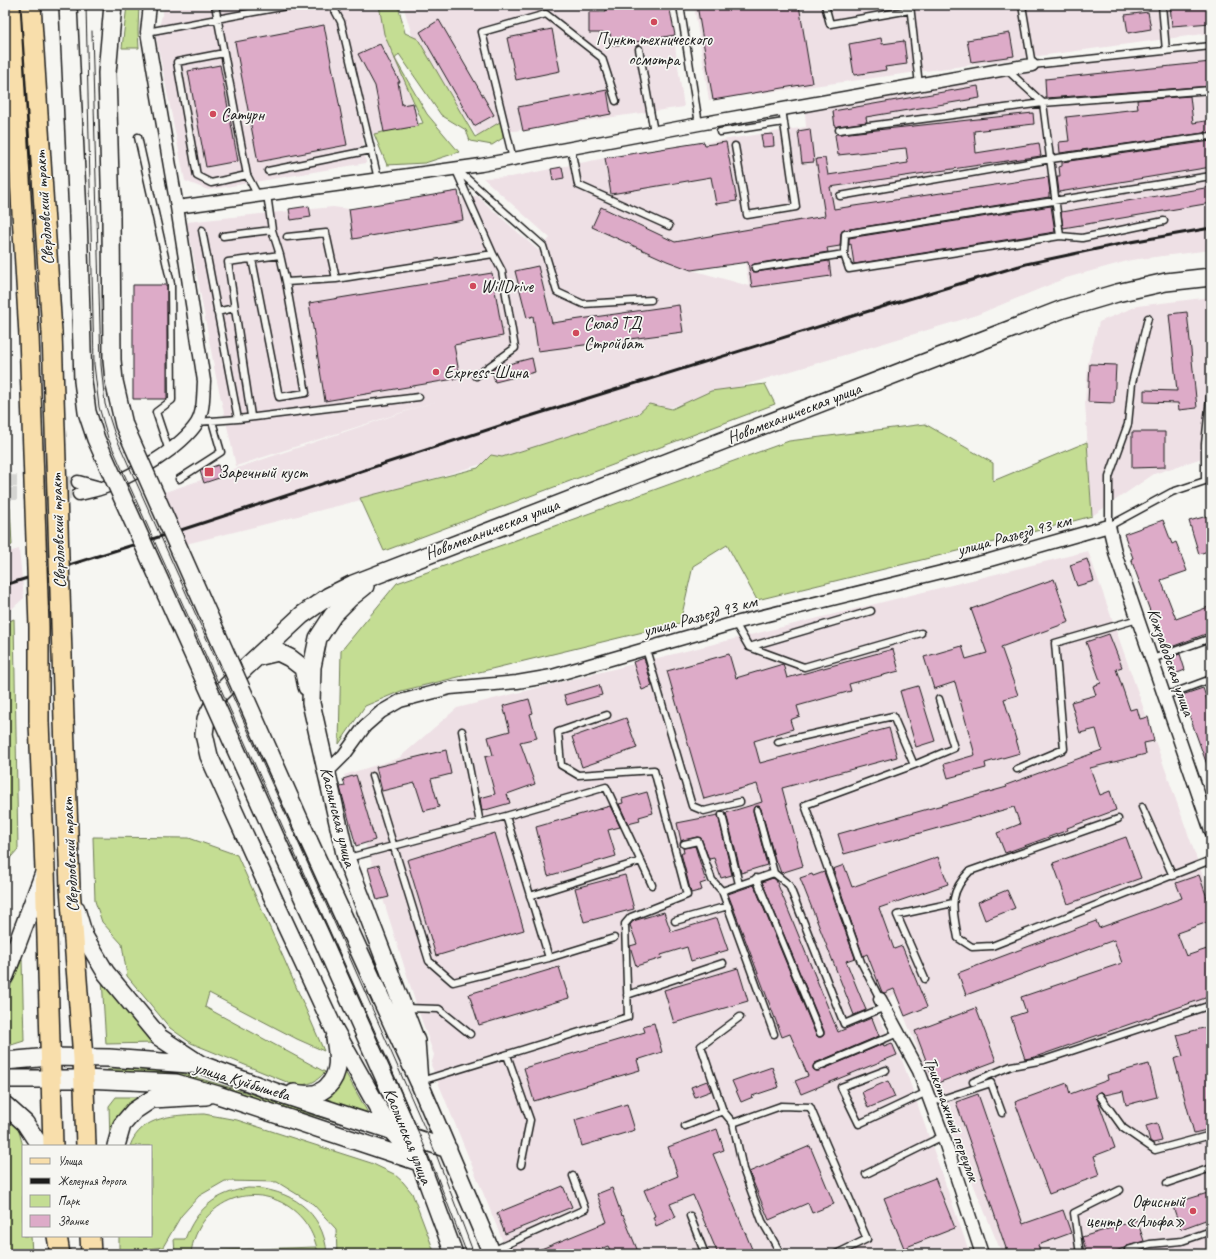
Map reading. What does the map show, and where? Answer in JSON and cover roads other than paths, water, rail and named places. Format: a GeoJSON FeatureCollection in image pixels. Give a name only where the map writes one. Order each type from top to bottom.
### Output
{"type":"FeatureCollection","features":[{"type":"Feature","properties":{"kind":"main road","name":"Свердловский тракт"},"geometry":{"type":"LineString","coordinates":[[10,5],[9,55],[29,335],[39,627],[39,722],[53,1145]]}},
{"type":"Feature","properties":{"kind":"main road","name":"Свердловский тракт"},"geometry":{"type":"LineString","coordinates":[[31,5],[52,332],[70,888],[83,1058],[86,1145]]}},
{"type":"Feature","properties":{"kind":"main road","name":"Каслинская улица"},"geometry":{"type":"LineString","coordinates":[[68,5],[78,214],[83,381],[87,412],[96,439],[410,1135],[454,1254]]}},
{"type":"Feature","properties":{"kind":"main road","name":"Каслинская улица"},"geometry":{"type":"LineString","coordinates":[[113,5],[106,73],[111,216],[112,360],[114,381],[124,425],[308,840],[419,1082],[462,1180],[491,1253]]}},
{"type":"Feature","properties":{"kind":"main road","name":"Новомеханическая улица"},"geometry":{"type":"LineString","coordinates":[[334,1029],[209,756],[204,734],[206,719],[218,695],[302,615],[329,596],[384,571],[1063,309],[1117,293],[1159,284],[1211,277]]}},
{"type":"Feature","properties":{"kind":"main road","name":"Каслинская улица"},"geometry":{"type":"LineString","coordinates":[[384,571],[350,598],[333,615],[318,638],[312,667],[311,703],[346,858],[416,1041],[419,1082]]}},
{"type":"Feature","properties":{"kind":"main road"},"geometry":{"type":"LineString","coordinates":[[257,657],[278,652],[290,658],[303,668],[311,703]]}},
{"type":"Feature","properties":{"kind":"main road"},"geometry":{"type":"LineString","coordinates":[[5,976],[45,869]]}},
{"type":"Feature","properties":{"kind":"main road"},"geometry":{"type":"LineString","coordinates":[[70,888],[84,936],[106,973],[159,1037],[202,1065]]}},
{"type":"Feature","properties":{"kind":"main road"},"geometry":{"type":"LineString","coordinates":[[278,1093],[313,1094],[325,1089],[334,1080],[337,1070],[338,1057],[334,1029]]}},
{"type":"Feature","properties":{"kind":"main road"},"geometry":{"type":"LineString","coordinates":[[334,1029],[390,1129],[419,1162],[448,1149]]}},
{"type":"Feature","properties":{"kind":"main road","name":"улица Куйбышева"},"geometry":{"type":"LineString","coordinates":[[5,1061],[50,1057],[108,1058],[202,1065],[278,1093],[410,1135],[448,1149]]}},
{"type":"Feature","properties":{"kind":"main road","name":"улица Куйбышева"},"geometry":{"type":"LineString","coordinates":[[5,1079],[83,1079],[176,1083],[218,1095],[419,1162]]}},
{"type":"Feature","properties":{"kind":"main road"},"geometry":{"type":"LineString","coordinates":[[116,1145],[122,1125],[134,1111],[152,1100],[218,1095]]}},
{"type":"Feature","properties":{"kind":"main road"},"geometry":{"type":"LineString","coordinates":[[5,1106],[25,1123],[39,1145]]}},
{"type":"Feature","properties":{"kind":"main road"},"geometry":{"type":"LineString","coordinates":[[53,1254],[56,1237]]}},
{"type":"Feature","properties":{"kind":"main road"},"geometry":{"type":"LineString","coordinates":[[56,1237],[60,1254]]}},
{"type":"Feature","properties":{"kind":"main road"},"geometry":{"type":"LineString","coordinates":[[90,1237],[91,1254]]}},
{"type":"Feature","properties":{"kind":"street"},"geometry":{"type":"LineString","coordinates":[[79,494],[108,487],[169,451],[190,432],[198,422],[202,407],[204,381],[177,207],[147,32],[150,5]]}},
{"type":"Feature","properties":{"kind":"street"},"geometry":{"type":"LineString","coordinates":[[177,207],[513,159],[919,84],[1032,66]]}},
{"type":"Feature","properties":{"kind":"street"},"geometry":{"type":"LineString","coordinates":[[78,482],[101,488]]}},
{"type":"Feature","properties":{"kind":"street","name":"Кожзаводская улица"},"geometry":{"type":"LineString","coordinates":[[1109,526],[1116,556],[1152,659],[1208,809],[1211,831]]}},
{"type":"Feature","properties":{"kind":"street","name":"улица Разъезд 93 км"},"geometry":{"type":"LineString","coordinates":[[326,773],[344,755],[365,726],[381,712],[400,701],[450,688],[518,682],[552,676],[735,623],[990,560],[1109,526]]}},
{"type":"Feature","properties":{"kind":"street","name":"Трикотажный переулок"},"geometry":{"type":"LineString","coordinates":[[882,1003],[919,1071],[943,1136],[982,1254]]}},
{"type":"Feature","properties":{"kind":"lane"},"geometry":{"type":"LineString","coordinates":[[215,5],[247,174],[262,195],[280,255],[306,393],[279,397],[252,259]]}},
{"type":"Feature","properties":{"kind":"lane"},"geometry":{"type":"LineString","coordinates":[[147,32],[292,5]]}},
{"type":"Feature","properties":{"kind":"lane"},"geometry":{"type":"LineString","coordinates":[[332,5],[340,22],[378,179]]}},
{"type":"Feature","properties":{"kind":"lane"},"geometry":{"type":"LineString","coordinates":[[680,5],[699,124]]}},
{"type":"Feature","properties":{"kind":"lane"},"geometry":{"type":"LineString","coordinates":[[825,5],[830,24],[910,8],[919,84]]}},
{"type":"Feature","properties":{"kind":"lane"},"geometry":{"type":"LineString","coordinates":[[1022,5],[1032,66],[1211,46]]}},
{"type":"Feature","properties":{"kind":"lane"},"geometry":{"type":"LineString","coordinates":[[1162,5],[1166,51]]}},
{"type":"Feature","properties":{"kind":"lane"},"geometry":{"type":"LineString","coordinates":[[513,159],[482,32],[546,14],[602,58],[616,101]]}},
{"type":"Feature","properties":{"kind":"lane"},"geometry":{"type":"LineString","coordinates":[[639,49],[654,132]]}},
{"type":"Feature","properties":{"kind":"lane"},"geometry":{"type":"LineString","coordinates":[[224,53],[177,62],[197,176],[211,183],[247,174]]}},
{"type":"Feature","properties":{"kind":"lane"},"geometry":{"type":"LineString","coordinates":[[1006,69],[1043,103],[1057,201],[1060,236]]}},
{"type":"Feature","properties":{"kind":"lane"},"geometry":{"type":"LineString","coordinates":[[839,130],[1043,103],[1211,90]]}},
{"type":"Feature","properties":{"kind":"lane"},"geometry":{"type":"LineString","coordinates":[[735,146],[747,215],[796,207],[782,109]]}},
{"type":"Feature","properties":{"kind":"lane"},"geometry":{"type":"LineString","coordinates":[[720,132],[784,122]]}},
{"type":"Feature","properties":{"kind":"lane"},"geometry":{"type":"LineString","coordinates":[[840,196],[1051,159],[1211,136]]}},
{"type":"Feature","properties":{"kind":"lane"},"geometry":{"type":"LineString","coordinates":[[138,137],[172,284],[172,400],[156,412],[169,451]]}},
{"type":"Feature","properties":{"kind":"lane"},"geometry":{"type":"LineString","coordinates":[[571,148],[578,185],[669,226]]}},
{"type":"Feature","properties":{"kind":"lane"},"geometry":{"type":"LineString","coordinates":[[268,171],[371,150]]}},
{"type":"Feature","properties":{"kind":"lane"},"geometry":{"type":"LineString","coordinates":[[455,168],[502,271],[515,348],[476,376]]}},
{"type":"Feature","properties":{"kind":"lane"},"geometry":{"type":"LineString","coordinates":[[455,168],[543,246],[557,292],[583,304],[651,300]]}},
{"type":"Feature","properties":{"kind":"lane"},"geometry":{"type":"LineString","coordinates":[[1164,221],[1082,238],[1060,236],[849,269],[844,254],[845,234],[1211,176]]}},
{"type":"Feature","properties":{"kind":"lane"},"geometry":{"type":"LineString","coordinates":[[202,230],[238,419]]}},
{"type":"Feature","properties":{"kind":"lane"},"geometry":{"type":"LineString","coordinates":[[223,236],[272,230]]}},
{"type":"Feature","properties":{"kind":"lane"},"geometry":{"type":"LineString","coordinates":[[287,237],[326,233],[336,279]]}},
{"type":"Feature","properties":{"kind":"lane"},"geometry":{"type":"LineString","coordinates":[[286,282],[336,279],[493,254]]}},
{"type":"Feature","properties":{"kind":"lane"},"geometry":{"type":"LineString","coordinates":[[755,268],[844,254]]}},
{"type":"Feature","properties":{"kind":"lane"},"geometry":{"type":"LineString","coordinates":[[251,416],[228,262],[280,255]]}},
{"type":"Feature","properties":{"kind":"lane"},"geometry":{"type":"LineString","coordinates":[[217,312],[234,308]]}},
{"type":"Feature","properties":{"kind":"lane"},"geometry":{"type":"LineString","coordinates":[[1148,318],[1132,383],[1128,424],[1109,477],[1109,526],[1172,492],[1208,480],[1206,444],[1211,389]]}},
{"type":"Feature","properties":{"kind":"lane"},"geometry":{"type":"LineString","coordinates":[[198,422],[238,419],[251,416],[419,397]]}},
{"type":"Feature","properties":{"kind":"lane"},"geometry":{"type":"LineString","coordinates":[[179,479],[221,452],[212,421]]}},
{"type":"Feature","properties":{"kind":"lane"},"geometry":{"type":"LineString","coordinates":[[748,646],[871,611]]}},
{"type":"Feature","properties":{"kind":"lane"},"geometry":{"type":"LineString","coordinates":[[1017,769],[1064,749],[1055,643],[1138,618]]}},
{"type":"Feature","properties":{"kind":"lane"},"geometry":{"type":"LineString","coordinates":[[735,623],[748,646],[804,667],[921,633]]}},
{"type":"Feature","properties":{"kind":"lane"},"geometry":{"type":"LineString","coordinates":[[1152,659],[1211,638]]}},
{"type":"Feature","properties":{"kind":"lane"},"geometry":{"type":"LineString","coordinates":[[646,649],[692,806],[704,811],[740,802]]}},
{"type":"Feature","properties":{"kind":"lane"},"geometry":{"type":"LineString","coordinates":[[1165,696],[1211,679]]}},
{"type":"Feature","properties":{"kind":"lane"},"geometry":{"type":"LineString","coordinates":[[757,810],[774,873],[789,885],[844,1024],[882,1003],[860,962],[805,805],[914,765],[954,748],[939,699]]}},
{"type":"Feature","properties":{"kind":"lane"},"geometry":{"type":"LineString","coordinates":[[419,1082],[628,1017],[625,924],[631,917],[686,895],[654,770],[578,774],[561,765],[558,732],[607,715]]}},
{"type":"Feature","properties":{"kind":"lane"},"geometry":{"type":"LineString","coordinates":[[778,742],[893,716],[914,765]]}},
{"type":"Feature","properties":{"kind":"lane"},"geometry":{"type":"LineString","coordinates":[[462,731],[480,823]]}},
{"type":"Feature","properties":{"kind":"lane"},"geometry":{"type":"LineString","coordinates":[[372,776],[429,961],[453,982],[549,958],[614,938]]}},
{"type":"Feature","properties":{"kind":"lane"},"geometry":{"type":"LineString","coordinates":[[346,858],[506,816],[606,787],[652,885]]}},
{"type":"Feature","properties":{"kind":"lane"},"geometry":{"type":"LineString","coordinates":[[1142,807],[1173,876]]}},
{"type":"Feature","properties":{"kind":"lane"},"geometry":{"type":"LineString","coordinates":[[722,815],[739,884]]}},
{"type":"Feature","properties":{"kind":"lane"},"geometry":{"type":"LineString","coordinates":[[506,816],[549,958]]}},
{"type":"Feature","properties":{"kind":"lane"},"geometry":{"type":"LineString","coordinates":[[1118,819],[970,871],[960,881],[953,903],[958,938],[972,947],[992,946],[1211,860]]}},
{"type":"Feature","properties":{"kind":"lane"},"geometry":{"type":"LineString","coordinates":[[684,844],[698,841],[712,880],[722,891],[774,1034]]}},
{"type":"Feature","properties":{"kind":"lane"},"geometry":{"type":"LineString","coordinates":[[530,896],[641,861]]}},
{"type":"Feature","properties":{"kind":"lane"},"geometry":{"type":"LineString","coordinates":[[722,891],[774,873]]}},
{"type":"Feature","properties":{"kind":"lane"},"geometry":{"type":"LineString","coordinates":[[756,878],[820,1034]]}},
{"type":"Feature","properties":{"kind":"lane"},"geometry":{"type":"LineString","coordinates":[[925,979],[897,915],[953,903]]}},
{"type":"Feature","properties":{"kind":"lane"},"geometry":{"type":"LineString","coordinates":[[676,921],[728,906]]}},
{"type":"Feature","properties":{"kind":"lane"},"geometry":{"type":"LineString","coordinates":[[627,995],[723,963]]}},
{"type":"Feature","properties":{"kind":"lane"},"geometry":{"type":"LineString","coordinates":[[973,1082],[1011,1066],[1044,1060],[1211,1005]]}},
{"type":"Feature","properties":{"kind":"lane"},"geometry":{"type":"LineString","coordinates":[[403,1008],[439,1009],[470,1034]]}},
{"type":"Feature","properties":{"kind":"lane"},"geometry":{"type":"LineString","coordinates":[[740,1017],[702,1046],[723,1111],[732,1123],[743,1168],[762,1221],[781,1254]]}},
{"type":"Feature","properties":{"kind":"lane"},"geometry":{"type":"LineString","coordinates":[[817,1067],[898,1033]]}},
{"type":"Feature","properties":{"kind":"lane"},"geometry":{"type":"LineString","coordinates":[[507,1055],[530,1120],[521,1165]]}},
{"type":"Feature","properties":{"kind":"lane"},"geometry":{"type":"LineString","coordinates":[[886,1070],[841,1087],[859,1124],[928,1098],[990,1083],[1002,1113]]}},
{"type":"Feature","properties":{"kind":"lane"},"geometry":{"type":"LineString","coordinates":[[1100,1096],[1123,1128],[1155,1150],[1211,1135]]}},
{"type":"Feature","properties":{"kind":"lane"},"geometry":{"type":"LineString","coordinates":[[732,1123],[781,1106],[810,1107],[867,1239],[836,1254]]}},
{"type":"Feature","properties":{"kind":"lane"},"geometry":{"type":"LineString","coordinates":[[685,1126],[723,1111]]}},
{"type":"Feature","properties":{"kind":"lane"},"geometry":{"type":"LineString","coordinates":[[866,1174],[943,1136]]}},
{"type":"Feature","properties":{"kind":"lane"},"geometry":{"type":"LineString","coordinates":[[1167,1183],[1211,1168]]}},
{"type":"Feature","properties":{"kind":"lane"},"geometry":{"type":"LineString","coordinates":[[491,1253],[585,1209],[573,1176]]}},
{"type":"Feature","properties":{"kind":"lane"},"geometry":{"type":"LineString","coordinates":[[1080,1254],[1074,1213],[1120,1190]]}},
{"type":"Feature","properties":{"kind":"lane"},"geometry":{"type":"LineString","coordinates":[[690,1216],[705,1254]]}},
{"type":"Feature","properties":{"kind":"lane"},"geometry":{"type":"LineString","coordinates":[[1128,1250],[1150,1244],[1182,1241],[1211,1231]]}},
{"type":"Feature","properties":{"kind":"tunnel"},"geometry":{"type":"LineString","coordinates":[[5,481],[78,482]]}},
{"type":"Feature","properties":{"kind":"tunnel"},"geometry":{"type":"LineString","coordinates":[[5,494],[79,494]]}},
{"type":"Feature","properties":{"kind":"tram line"},"geometry":{"type":"LineString","coordinates":[[86,5],[94,364],[99,407],[108,438],[389,1063],[435,1171],[467,1254]]}},
{"type":"Feature","properties":{"kind":"tram line"},"geometry":{"type":"LineString","coordinates":[[92,31],[101,365],[105,404],[115,435],[339,933],[436,1154],[474,1254]]}},
{"type":"Feature","properties":{"kind":"railway"},"geometry":{"type":"LineString","coordinates":[[5,585],[181,530],[524,418],[1026,264],[1125,243],[1211,228]]}},
{"type":"Feature","properties":{"kind":"place","name":"Пункт технического осмотра"},"geometry":{"type":"Point","coordinates":[654,22]}},
{"type":"Feature","properties":{"kind":"place","name":"Сатурн"},"geometry":{"type":"Point","coordinates":[213,114]}},
{"type":"Feature","properties":{"kind":"place","name":"WillDrive"},"geometry":{"type":"Point","coordinates":[473,286]}},
{"type":"Feature","properties":{"kind":"place","name":"Склад ТД Стройбат"},"geometry":{"type":"Point","coordinates":[576,333]}},
{"type":"Feature","properties":{"kind":"place","name":"Express-Шина"},"geometry":{"type":"Point","coordinates":[436,372]}},
{"type":"Feature","properties":{"kind":"place","name":"Заречный куст"},"geometry":{"type":"Point","coordinates":[209,472]}},
{"type":"Feature","properties":{"kind":"place","name":"Офисный центр «Альфа»"},"geometry":{"type":"Point","coordinates":[1193,1211]}}]}
